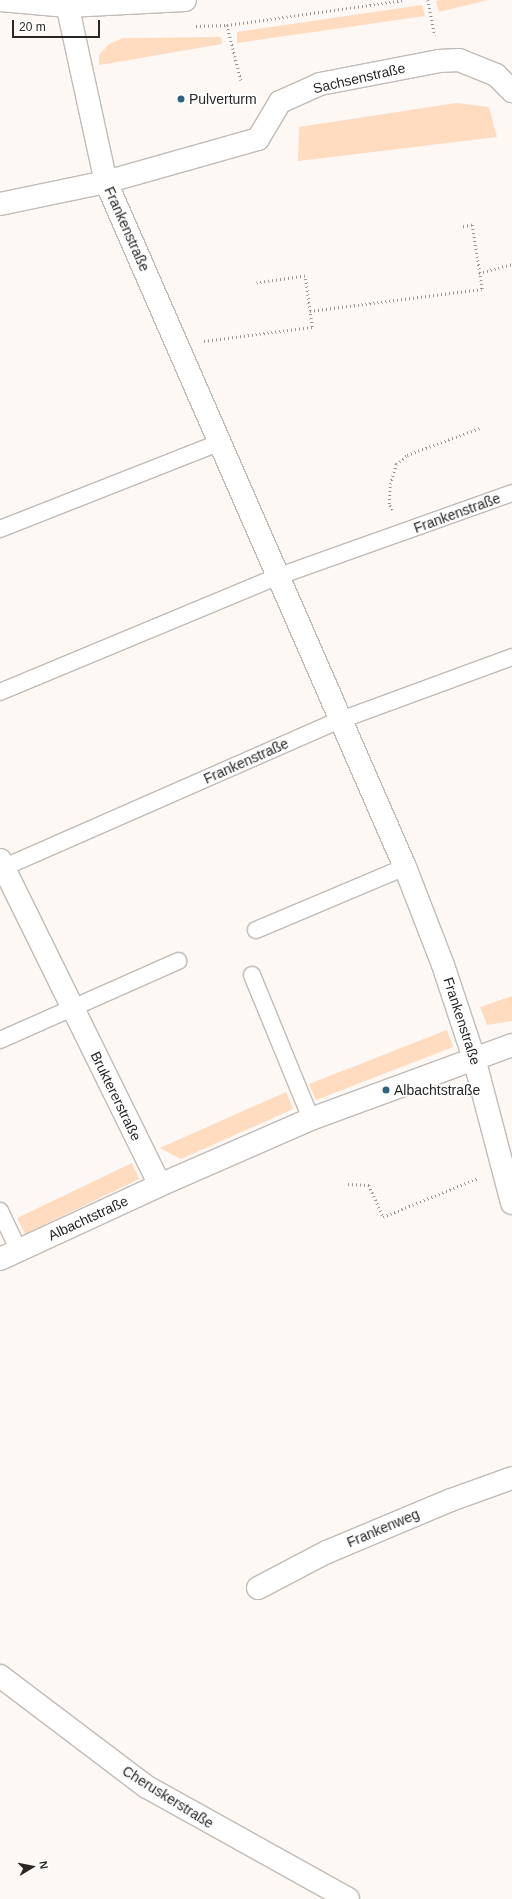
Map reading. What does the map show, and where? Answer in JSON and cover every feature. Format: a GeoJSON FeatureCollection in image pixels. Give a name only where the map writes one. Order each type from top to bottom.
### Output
{"type":"FeatureCollection","features":[{"type":"Feature","properties":{"kind":"street"},"geometry":{"type":"LineString","coordinates":[[0,0],[68,3],[186,0]]}},
{"type":"Feature","properties":{"kind":"street","name":"Frankenstraße"},"geometry":{"type":"LineString","coordinates":[[68,3],[106,182],[342,719],[405,867],[444,965],[474,1058],[512,1203]]}},
{"type":"Feature","properties":{"kind":"street","name":"Sachsenstraße"},"geometry":{"type":"LineString","coordinates":[[0,204],[106,182],[258,139],[280,102],[320,84],[440,60],[459,60],[496,75],[512,91]]}},
{"type":"Feature","properties":{"kind":"street","name":"Bruktererstraße"},"geometry":{"type":"LineString","coordinates":[[1,865],[160,1185]]}},
{"type":"Feature","properties":{"kind":"street","name":"Albachtstraße"},"geometry":{"type":"LineString","coordinates":[[10,1255],[160,1185],[311,1119],[512,1045]]}},
{"type":"Feature","properties":{"kind":"street","name":"Frankenweg"},"geometry":{"type":"LineString","coordinates":[[258,1588],[327,1552],[451,1500],[512,1478]]}},
{"type":"Feature","properties":{"kind":"street","name":"Cheruskerstraße"},"geometry":{"type":"LineString","coordinates":[[0,1676],[146,1787],[348,1899]]}},
{"type":"Feature","properties":{"kind":"lane"},"geometry":{"type":"LineString","coordinates":[[0,529],[221,442]]}},
{"type":"Feature","properties":{"kind":"lane","name":"Frankenstraße"},"geometry":{"type":"LineString","coordinates":[[0,692],[279,576],[512,493]]}},
{"type":"Feature","properties":{"kind":"lane","name":"Frankenstraße"},"geometry":{"type":"LineString","coordinates":[[150,803],[342,719],[512,657]]}},
{"type":"Feature","properties":{"kind":"lane","name":"Bruktererstraße"},"geometry":{"type":"LineString","coordinates":[[1,865],[150,803]]}},
{"type":"Feature","properties":{"kind":"lane"},"geometry":{"type":"LineString","coordinates":[[256,930],[405,867]]}},
{"type":"Feature","properties":{"kind":"lane"},"geometry":{"type":"LineString","coordinates":[[0,1040],[72,1006],[178,961]]}},
{"type":"Feature","properties":{"kind":"lane"},"geometry":{"type":"LineString","coordinates":[[252,975],[311,1119]]}},
{"type":"Feature","properties":{"kind":"lane","name":"Albachtstraße"},"geometry":{"type":"LineString","coordinates":[[0,1211],[10,1255]]}},
{"type":"Feature","properties":{"kind":"path"},"geometry":{"type":"LineString","coordinates":[[192,26],[227,25],[404,0]]}},
{"type":"Feature","properties":{"kind":"path"},"geometry":{"type":"LineString","coordinates":[[428,0],[440,60]]}},
{"type":"Feature","properties":{"kind":"path"},"geometry":{"type":"LineString","coordinates":[[227,25],[240,80]]}},
{"type":"Feature","properties":{"kind":"path"},"geometry":{"type":"LineString","coordinates":[[310,311],[482,289],[472,225],[462,226]]}},
{"type":"Feature","properties":{"kind":"path"},"geometry":{"type":"LineString","coordinates":[[479,273],[512,264]]}},
{"type":"Feature","properties":{"kind":"path"},"geometry":{"type":"LineString","coordinates":[[195,342],[312,327],[305,276],[256,283]]}},
{"type":"Feature","properties":{"kind":"path","name":"Frankenstraße"},"geometry":{"type":"LineString","coordinates":[[401,533],[389,504],[390,484],[396,464],[407,455],[480,428]]}},
{"type":"Feature","properties":{"kind":"path"},"geometry":{"type":"LineString","coordinates":[[348,1184],[369,1185],[383,1217],[480,1177]]}},
{"type":"Feature","properties":{"kind":"shaded area"},"geometry":{"type":"Polygon","coordinates":[[[488,0],[439,12],[436,1],[488,0]]]}},
{"type":"Feature","properties":{"kind":"shaded area"},"geometry":{"type":"Polygon","coordinates":[[[422,5],[425,16],[237,43],[237,32],[422,5]]]}},
{"type":"Feature","properties":{"kind":"shaded area"},"geometry":{"type":"Polygon","coordinates":[[[221,37],[222,44],[99,65],[99,55],[109,44],[123,38],[221,37]]]}},
{"type":"Feature","properties":{"kind":"shaded area"},"geometry":{"type":"Polygon","coordinates":[[[456,103],[489,107],[497,137],[298,161],[299,127],[456,103]]]}},
{"type":"Feature","properties":{"kind":"shaded area"},"geometry":{"type":"Polygon","coordinates":[[[512,996],[512,1021],[487,1025],[480,1007],[512,996]]]}},
{"type":"Feature","properties":{"kind":"shaded area"},"geometry":{"type":"Polygon","coordinates":[[[447,1030],[453,1047],[316,1100],[309,1084],[447,1030]]]}},
{"type":"Feature","properties":{"kind":"shaded area"},"geometry":{"type":"Polygon","coordinates":[[[286,1092],[293,1109],[181,1159],[160,1148],[286,1092]]]}},
{"type":"Feature","properties":{"kind":"shaded area"},"geometry":{"type":"Polygon","coordinates":[[[132,1163],[139,1179],[25,1234],[17,1218],[132,1163]]]}},
{"type":"Feature","properties":{"kind":"place","name":"Pulverturm"},"geometry":{"type":"Point","coordinates":[181,99]}},
{"type":"Feature","properties":{"kind":"place","name":"Albachtstraße"},"geometry":{"type":"Point","coordinates":[386,1090]}}]}
